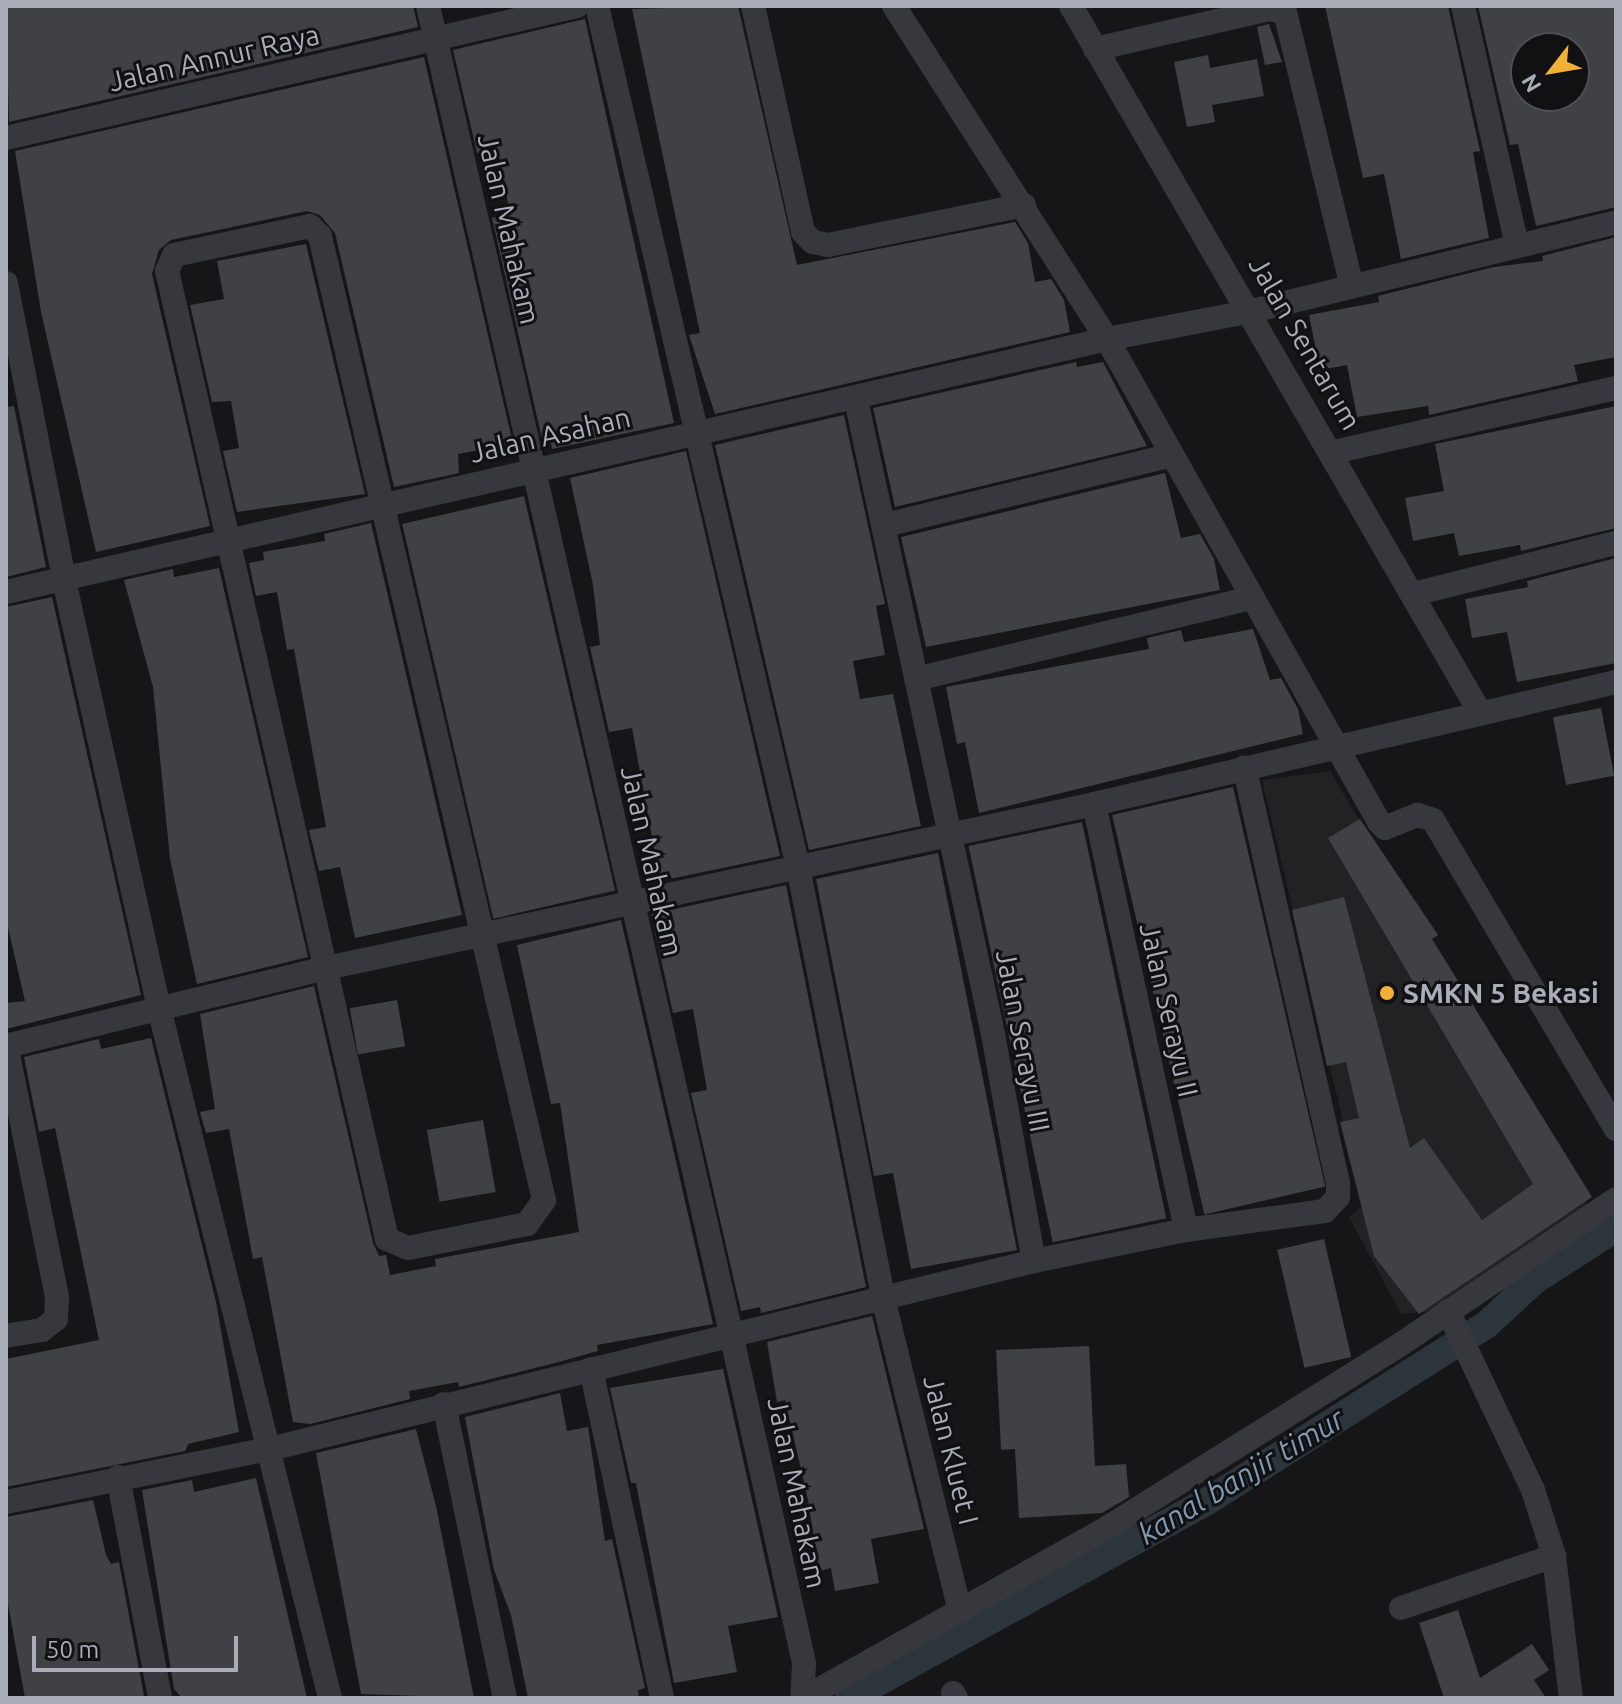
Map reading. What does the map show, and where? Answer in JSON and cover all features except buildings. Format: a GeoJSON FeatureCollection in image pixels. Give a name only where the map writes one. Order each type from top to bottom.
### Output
{"type":"FeatureCollection","features":[{"type":"Feature","properties":{"kind":"street","name":"Jalan Mahakam"},"geometry":{"type":"LineString","coordinates":[[428,6],[732,1338],[804,1664],[803,1698]]}},
{"type":"Feature","properties":{"kind":"street","name":"Jalan Annur Raya"},"geometry":{"type":"LineString","coordinates":[[6,138],[577,6]]}},
{"type":"Feature","properties":{"kind":"street","name":"Jalan Kluet I"},"geometry":{"type":"LineString","coordinates":[[597,6],[692,434],[798,867],[884,1302],[960,1612]]}},
{"type":"Feature","properties":{"kind":"street"},"geometry":{"type":"LineString","coordinates":[[753,6],[803,232],[813,242],[828,245],[1024,205]]}},
{"type":"Feature","properties":{"kind":"street"},"geometry":{"type":"LineString","coordinates":[[894,6],[1107,339],[1169,456],[1333,745],[1385,828],[1418,815],[1433,820],[1616,1129]]}},
{"type":"Feature","properties":{"kind":"street","name":"Jalan Sentarum"},"geometry":{"type":"LineString","coordinates":[[1071,6],[1334,452],[1481,714]]}},
{"type":"Feature","properties":{"kind":"street"},"geometry":{"type":"LineString","coordinates":[[1463,6],[1517,246]]}},
{"type":"Feature","properties":{"kind":"street"},"geometry":{"type":"LineString","coordinates":[[1095,49],[1269,9],[1285,12],[1352,286]]}},
{"type":"Feature","properties":{"kind":"street","name":"Jalan Asahan"},"geometry":{"type":"LineString","coordinates":[[6,592],[534,469],[856,400],[1107,339],[1252,311],[1616,222]]}},
{"type":"Feature","properties":{"kind":"street"},"geometry":{"type":"LineString","coordinates":[[317,229],[384,504],[544,1200],[527,1224],[399,1248],[387,1239],[322,969],[231,542],[167,271],[174,255],[317,229]]}},
{"type":"Feature","properties":{"kind":"street"},"geometry":{"type":"LineString","coordinates":[[6,283],[64,580],[159,1008],[330,1698]]}},
{"type":"Feature","properties":{"kind":"street"},"geometry":{"type":"LineString","coordinates":[[1334,452],[1616,388]]}},
{"type":"Feature","properties":{"kind":"street","name":"Jalan Serayu III"},"geometry":{"type":"LineString","coordinates":[[856,400],[885,525],[947,834],[993,1034],[1034,1261]]}},
{"type":"Feature","properties":{"kind":"street"},"geometry":{"type":"LineString","coordinates":[[885,525],[1169,456]]}},
{"type":"Feature","properties":{"kind":"street"},"geometry":{"type":"LineString","coordinates":[[1414,594],[1616,543]]}},
{"type":"Feature","properties":{"kind":"street"},"geometry":{"type":"LineString","coordinates":[[916,679],[1250,598]]}},
{"type":"Feature","properties":{"kind":"street"},"geometry":{"type":"LineString","coordinates":[[6,1336],[42,1330],[56,1319],[57,1298],[6,1045],[322,969],[632,907],[798,867],[1094,804],[1333,745],[1616,682]]}},
{"type":"Feature","properties":{"kind":"street"},"geometry":{"type":"LineString","coordinates":[[6,1502],[118,1477],[270,1449],[444,1404],[884,1302],[1034,1261],[1186,1230],[1325,1211],[1338,1197],[1244,767]]}},
{"type":"Feature","properties":{"kind":"street","name":"Jalan Serayu II"},"geometry":{"type":"LineString","coordinates":[[1094,804],[1186,1230]]}},
{"type":"Feature","properties":{"kind":"street"},"geometry":{"type":"LineString","coordinates":[[803,1698],[960,1612],[1457,1326],[1616,1199]]}},
{"type":"Feature","properties":{"kind":"street"},"geometry":{"type":"LineString","coordinates":[[1457,1326],[1533,1490],[1554,1556],[1569,1695]]}},
{"type":"Feature","properties":{"kind":"street"},"geometry":{"type":"LineString","coordinates":[[591,1369],[662,1698]]}},
{"type":"Feature","properties":{"kind":"street"},"geometry":{"type":"LineString","coordinates":[[444,1404],[505,1698]]}},
{"type":"Feature","properties":{"kind":"street"},"geometry":{"type":"LineString","coordinates":[[118,1477],[160,1698]]}},
{"type":"Feature","properties":{"kind":"street"},"geometry":{"type":"LineString","coordinates":[[1401,1608],[1554,1556]]}},
{"type":"Feature","properties":{"kind":"shaded area","name":"SMKN 5 Bekasi"},"geometry":{"type":"Polygon","coordinates":[[[1330,771],[1590,1209],[1443,1310],[1401,1314],[1349,1217],[1363,1205],[1262,780],[1330,771]]]}},
{"type":"Feature","properties":{"kind":"waterway","name":"kanal banjir timur"},"geometry":{"type":"LineString","coordinates":[[849,1698],[1206,1502],[1486,1325],[1535,1280],[1616,1228]]}},
{"type":"Feature","properties":{"kind":"place","name":"SMKN 5 Bekasi"},"geometry":{"type":"Point","coordinates":[1387,993]}}]}
